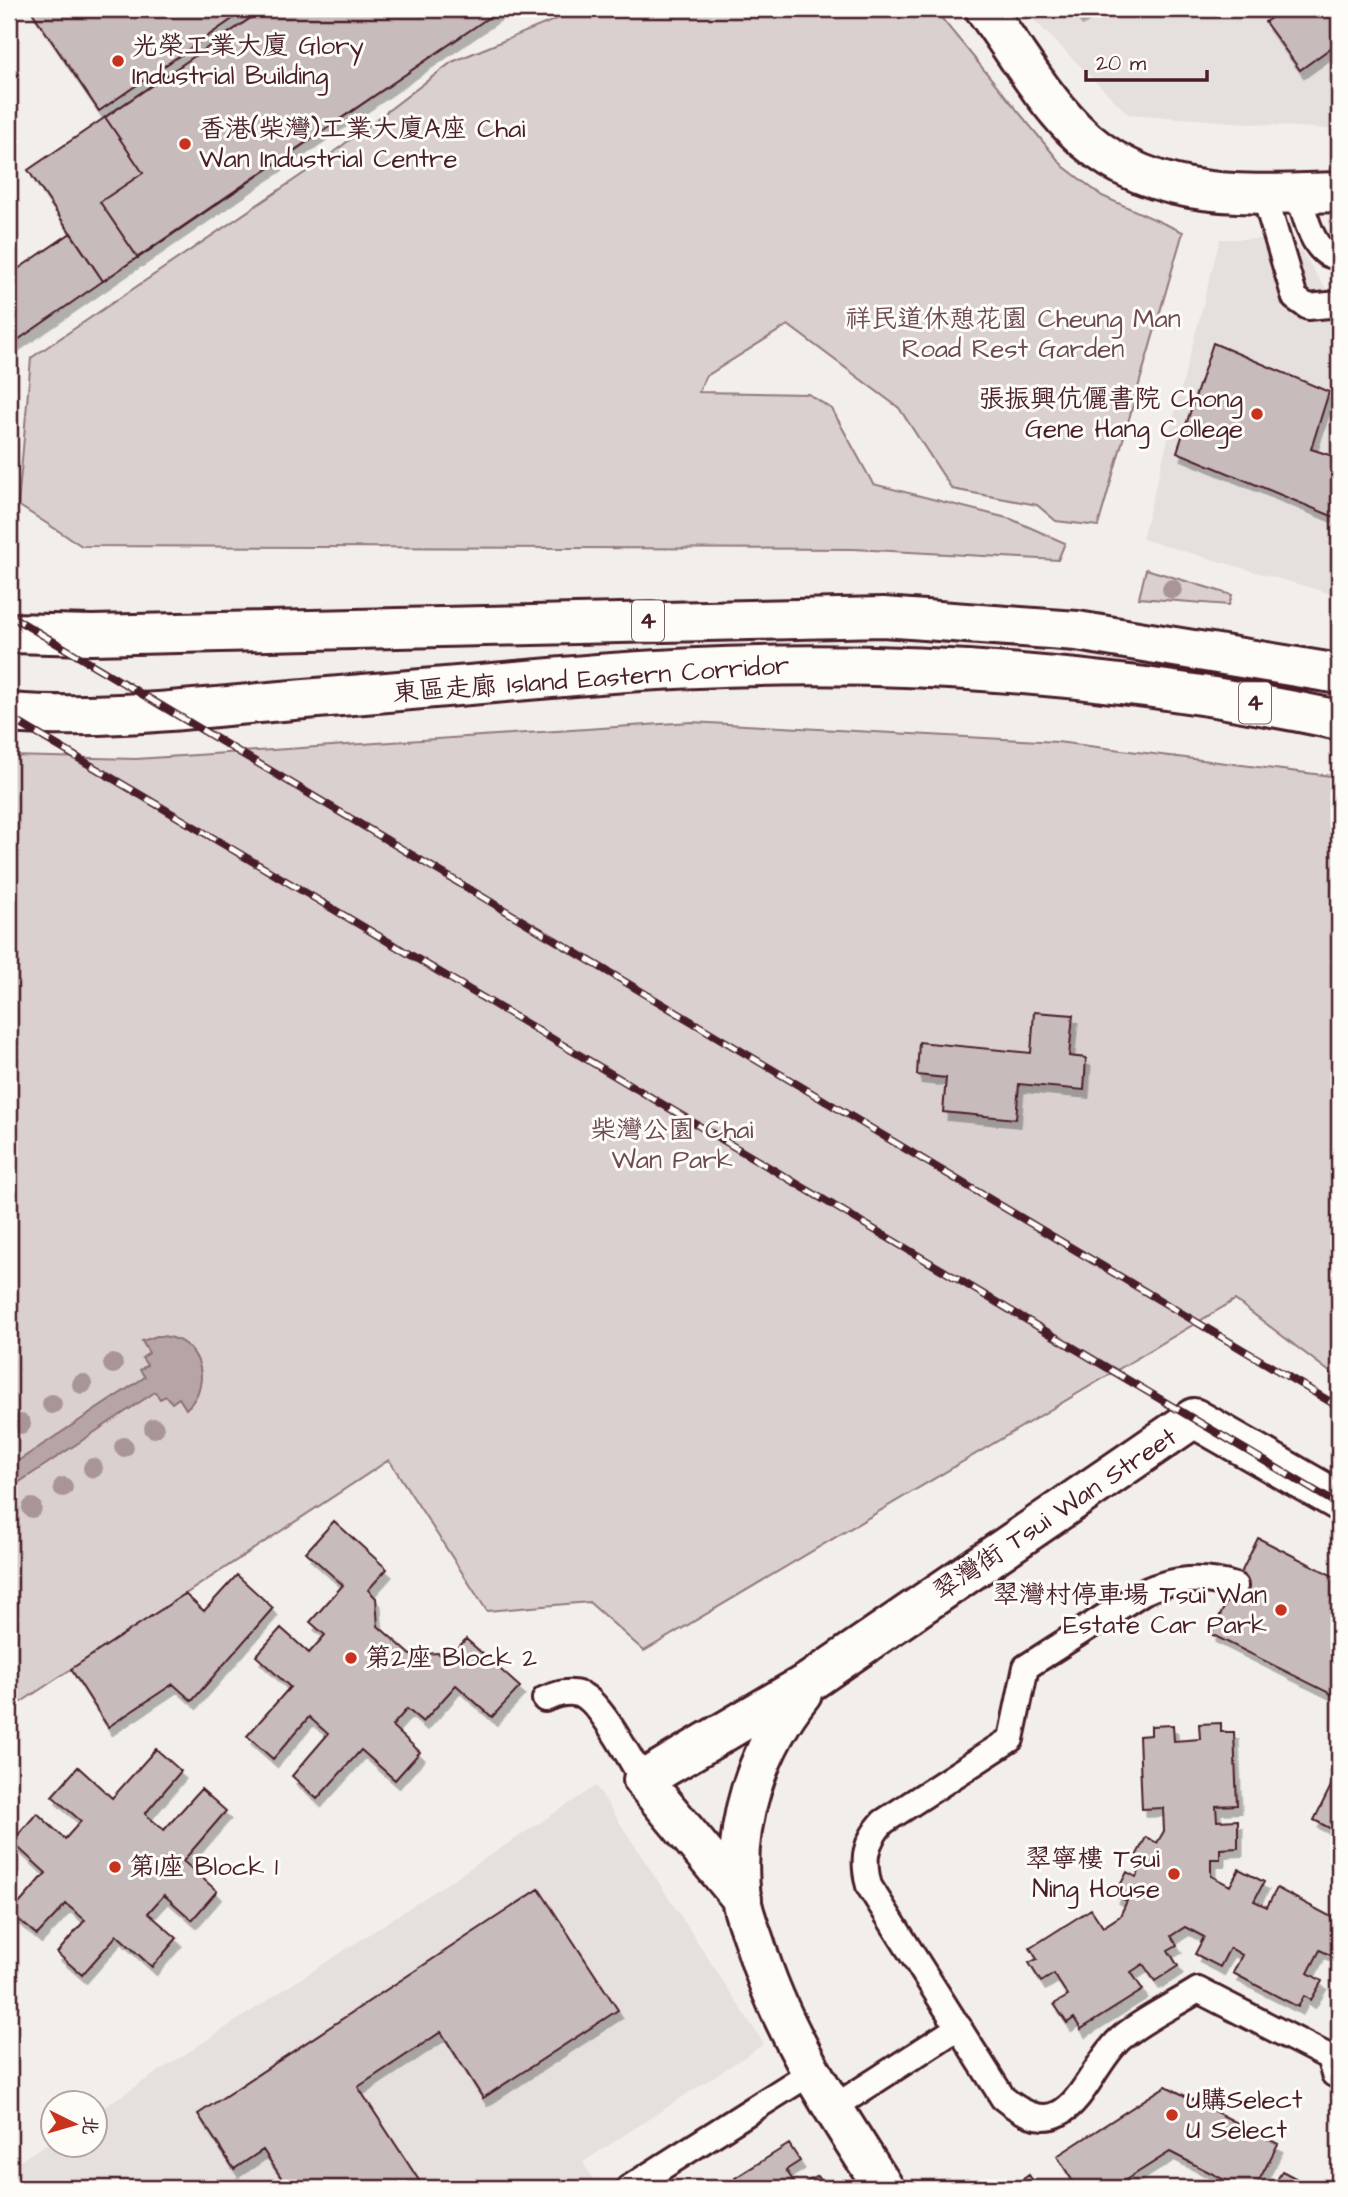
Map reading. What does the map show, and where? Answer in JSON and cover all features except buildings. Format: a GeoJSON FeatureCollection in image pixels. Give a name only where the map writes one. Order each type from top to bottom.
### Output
{"type":"FeatureCollection","features":[{"type":"Feature","properties":{"kind":"main road"},"geometry":{"type":"LineString","coordinates":[[985,9],[1073,129],[1119,164],[1144,177],[1174,187],[1205,192],[1281,194],[1339,191]]}},
{"type":"Feature","properties":{"kind":"main road","name":"東區走廊 Island Eastern Corridor"},"geometry":{"type":"LineString","coordinates":[[9,633],[92,635],[883,617],[1077,631],[1339,674]]}},
{"type":"Feature","properties":{"kind":"main road","name":"東區走廊 Island Eastern Corridor"},"geometry":{"type":"LineString","coordinates":[[9,713],[102,714],[180,710],[600,674],[781,665],[928,667],[1026,674],[1196,694],[1339,720]]}},
{"type":"Feature","properties":{"kind":"main road","name":"翠灣街 Tsui Wan Street"},"geometry":{"type":"LineString","coordinates":[[741,1899],[643,1780],[812,1680],[1194,1418],[1339,1501]]}},
{"type":"Feature","properties":{"kind":"main road","name":"翠灣街 Tsui Wan Street"},"geometry":{"type":"LineString","coordinates":[[812,1680],[786,1713],[765,1749],[747,1809],[740,1869],[741,1899],[779,2008],[810,2073],[884,2188]]}},
{"type":"Feature","properties":{"kind":"main road","name":"翠灣街 Tsui Wan Street"},"geometry":{"type":"LineString","coordinates":[[676,1820],[692,1835],[715,1838],[735,1829],[747,1809]]}},
{"type":"Feature","properties":{"kind":"lane"},"geometry":{"type":"LineString","coordinates":[[1281,194],[1318,248],[1332,256],[1339,256]]}},
{"type":"Feature","properties":{"kind":"lane"},"geometry":{"type":"LineString","coordinates":[[1281,194],[1294,298],[1308,307],[1339,304]]}},
{"type":"Feature","properties":{"kind":"lane"},"geometry":{"type":"LineString","coordinates":[[1235,1586],[1197,1578],[1160,1585],[1143,1592],[1026,1667],[1011,1740],[883,1822],[872,1835],[865,1860],[869,1886],[1003,2098],[1031,2114],[1047,2115],[1077,2102],[1119,2040],[1198,1990],[1329,2057],[1334,2074],[1339,2076]]}},
{"type":"Feature","properties":{"kind":"lane"},"geometry":{"type":"LineString","coordinates":[[545,1699],[564,1692],[584,1696],[598,1711],[643,1780]]}},
{"type":"Feature","properties":{"kind":"lane"},"geometry":{"type":"LineString","coordinates":[[833,2108],[959,2026]]}},
{"type":"Feature","properties":{"kind":"lane"},"geometry":{"type":"LineString","coordinates":[[629,2188],[810,2073]]}},
{"type":"Feature","properties":{"kind":"shaded area"},"geometry":{"type":"Polygon","coordinates":[[[1023,9],[1339,9],[1339,130],[1128,114],[1023,9]]]}},
{"type":"Feature","properties":{"kind":"shaded area","name":"張振興伉儷書院 Chong Gene Hang College"},"geometry":{"type":"Polygon","coordinates":[[[1220,239],[1294,239],[1325,288],[1339,287],[1339,596],[1142,539],[1220,239]]]}},
{"type":"Feature","properties":{"kind":"shaded area"},"geometry":{"type":"Polygon","coordinates":[[[157,1336],[171,1337],[183,1343],[192,1351],[198,1362],[200,1386],[186,1409],[179,1398],[172,1403],[166,1396],[160,1399],[155,1392],[9,1489],[9,1467],[145,1377],[140,1370],[147,1365],[142,1358],[149,1353],[142,1341],[157,1336]]]}},
{"type":"Feature","properties":{"kind":"shaded area"},"geometry":{"type":"Polygon","coordinates":[[[596,1786],[764,2044],[583,2162],[598,2188],[9,2188],[9,2168],[38,2149],[38,2158],[108,2158],[108,2105],[596,1786]]]}},
{"type":"Feature","properties":{"kind":"green space","name":"祥民道休憩花園 Cheung Man Road Rest Garden"},"geometry":{"type":"Polygon","coordinates":[[[581,9],[934,9],[1063,166],[1102,196],[1183,232],[1098,526],[1056,521],[1037,505],[952,489],[899,408],[788,325],[705,377],[699,392],[808,394],[832,409],[873,484],[1011,519],[1065,543],[1058,560],[853,549],[82,546],[18,505],[31,358],[322,161],[452,62],[581,9]]]}},
{"type":"Feature","properties":{"kind":"green space"},"geometry":{"type":"Polygon","coordinates":[[[1146,569],[1232,595],[1229,605],[1139,598],[1146,569]]]}},
{"type":"Feature","properties":{"kind":"green space","name":"柴灣公園 Chai Wan Park"},"geometry":{"type":"Polygon","coordinates":[[[691,722],[1057,742],[1339,777],[1339,1379],[1235,1300],[644,1651],[589,1602],[487,1611],[389,1460],[9,1710],[9,756],[136,759],[691,722]]]}},
{"type":"Feature","properties":{"kind":"railway"},"geometry":{"type":"LineString","coordinates":[[9,615],[1339,1407]]}},
{"type":"Feature","properties":{"kind":"railway"},"geometry":{"type":"LineString","coordinates":[[9,717],[1339,1505]]}},
{"type":"Feature","properties":{"kind":"place","name":"光榮工業大廈 Glory Industrial Building"},"geometry":{"type":"Point","coordinates":[118,61]}},
{"type":"Feature","properties":{"kind":"place","name":"香港(柴灣)工業大廈A座 Chai Wan Industrial Centre"},"geometry":{"type":"Point","coordinates":[185,144]}},
{"type":"Feature","properties":{"kind":"place","name":"張振興伉儷書院 Chong Gene Hang College"},"geometry":{"type":"Point","coordinates":[1257,414]}},
{"type":"Feature","properties":{"kind":"place","name":"翠灣村停車場 Tsui Wan Estate Car Park"},"geometry":{"type":"Point","coordinates":[1281,1610]}},
{"type":"Feature","properties":{"kind":"place","name":"第2座 Block 2"},"geometry":{"type":"Point","coordinates":[351,1658]}},
{"type":"Feature","properties":{"kind":"place","name":"第1座 Block 1"},"geometry":{"type":"Point","coordinates":[115,1867]}},
{"type":"Feature","properties":{"kind":"place","name":"翠寧樓 Tsui Ning House"},"geometry":{"type":"Point","coordinates":[1174,1874]}},
{"type":"Feature","properties":{"kind":"place","name":"U購Select U Select"},"geometry":{"type":"Point","coordinates":[1172,2115]}}]}
